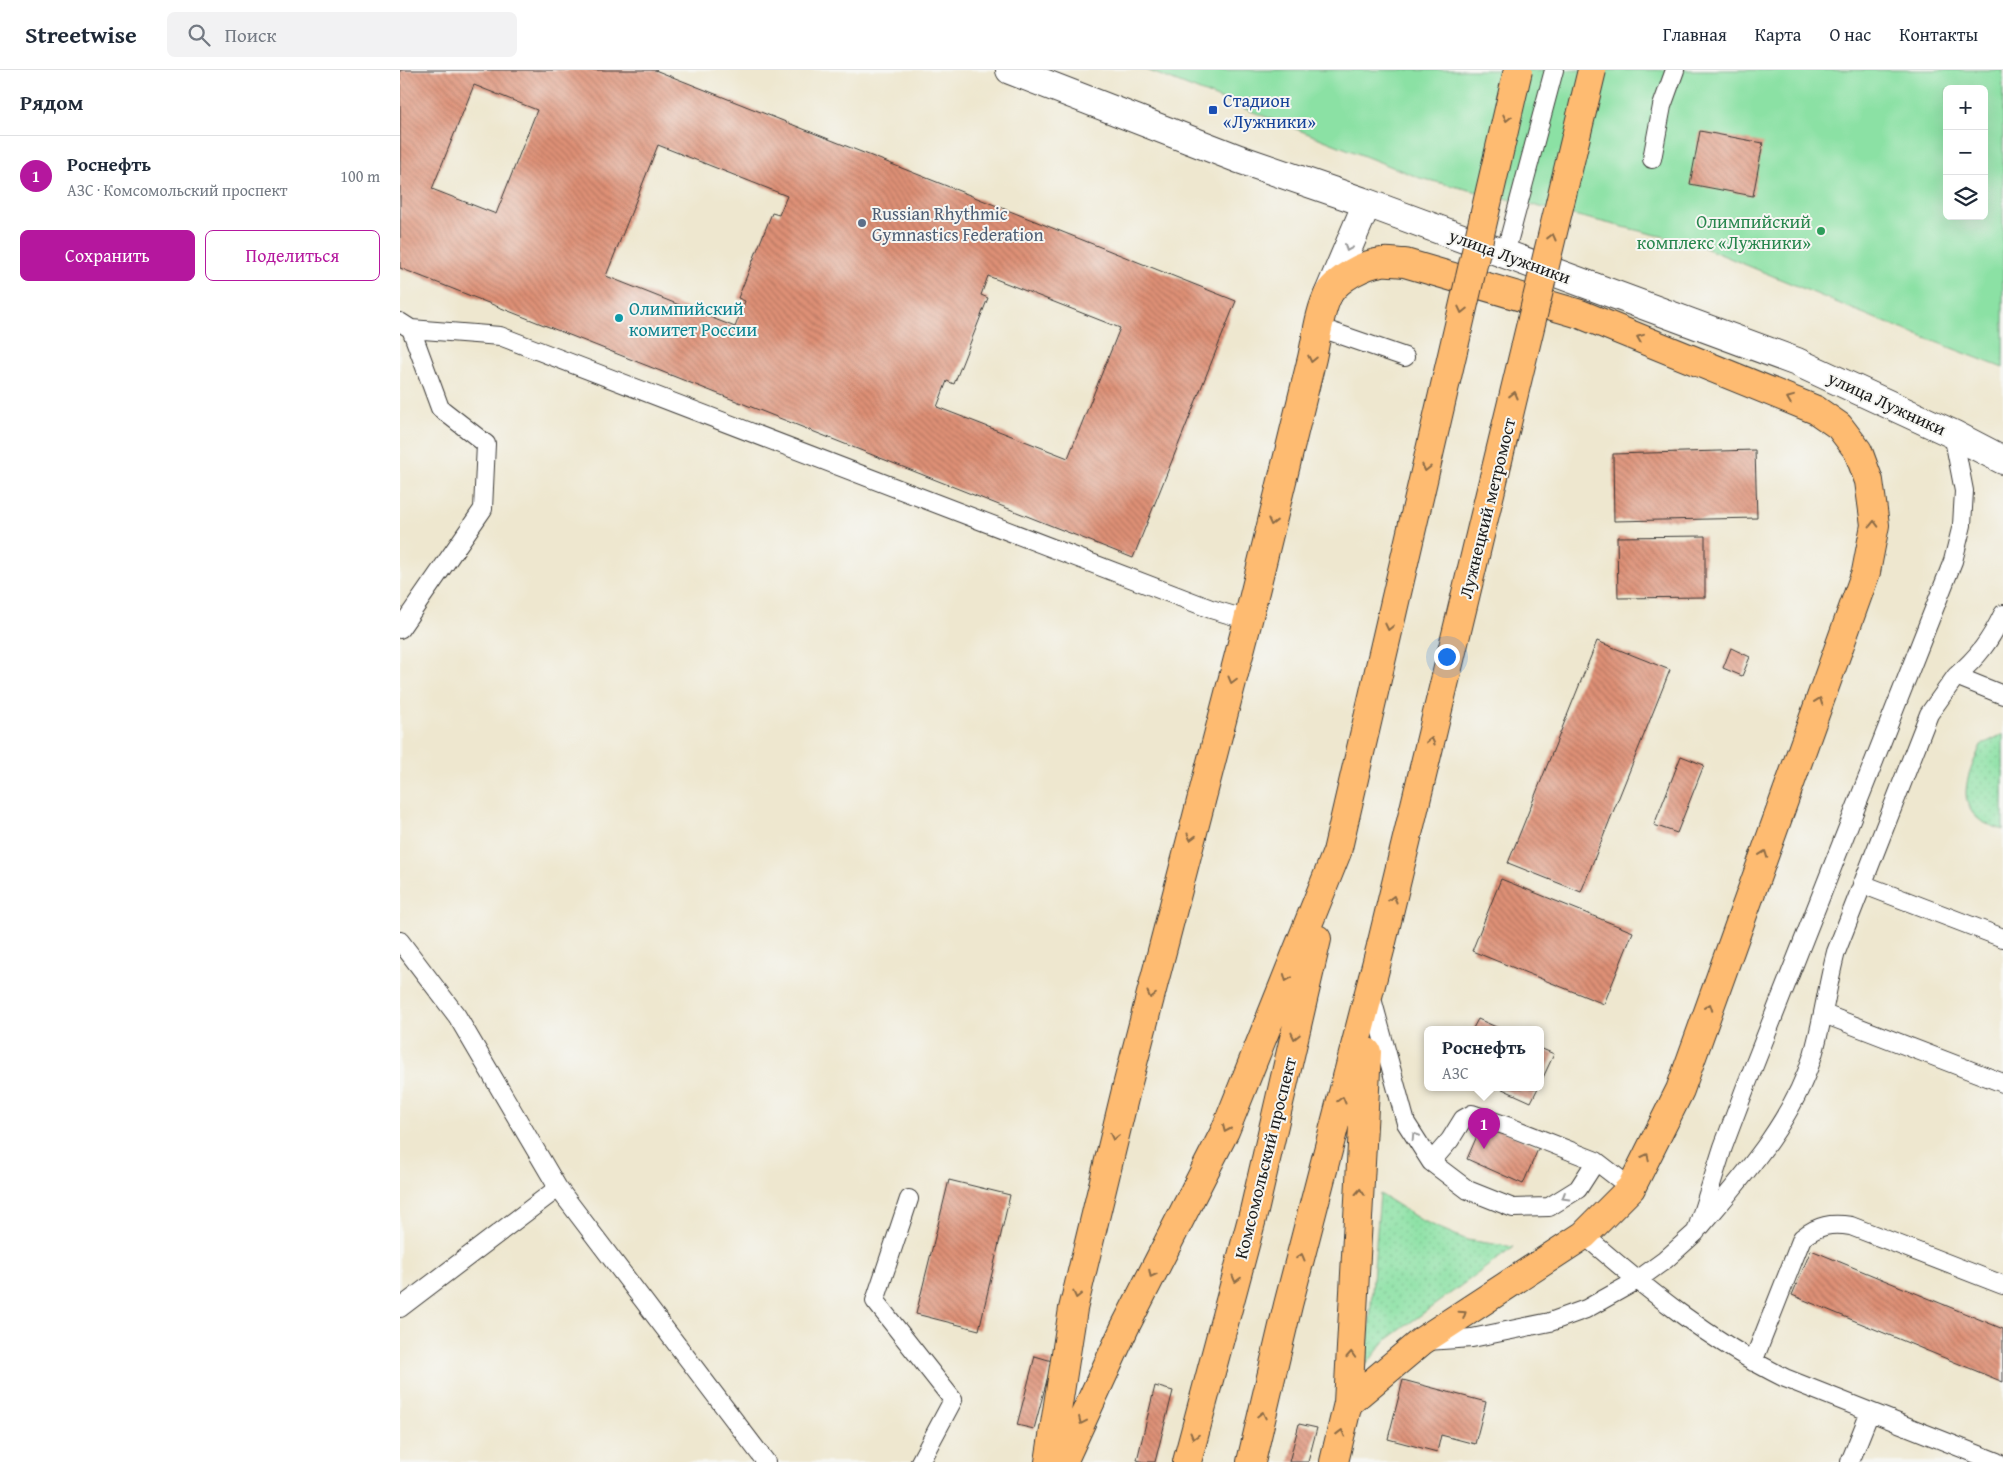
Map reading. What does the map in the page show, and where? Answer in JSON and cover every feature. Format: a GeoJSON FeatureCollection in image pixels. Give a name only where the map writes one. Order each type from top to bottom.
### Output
{"type":"FeatureCollection","features":[{"type":"Feature","properties":{"kind":"main road"},"geometry":{"type":"LineString","coordinates":[[1063,1462],[1125,1327],[1225,1131],[1337,852],[1518,70]]}},
{"type":"Feature","properties":{"kind":"main road","name":"Лужнецкий метромост"},"geometry":{"type":"LineString","coordinates":[[1370,993],[1592,70]]}},
{"type":"Feature","properties":{"kind":"main road"},"geometry":{"type":"LineString","coordinates":[[1050,1462],[1073,1309],[1126,1090],[1248,620],[1318,327],[1328,295],[1337,283],[1359,270],[1382,262],[1406,263],[1580,314],[1816,410],[1839,426],[1858,452],[1869,481],[1876,525],[1866,572],[1680,1090],[1631,1188],[1584,1234],[1422,1341],[1348,1403]]}},
{"type":"Feature","properties":{"kind":"main road","name":"Комсомольский проспект"},"geometry":{"type":"LineString","coordinates":[[1187,1462],[1254,1211],[1337,852]]}},
{"type":"Feature","properties":{"kind":"main road"},"geometry":{"type":"LineString","coordinates":[[1334,1462],[1348,1403],[1370,993]]}},
{"type":"Feature","properties":{"kind":"main road"},"geometry":{"type":"LineString","coordinates":[[1251,1462],[1288,1305],[1370,993]]}},
{"type":"Feature","properties":{"kind":"street","name":"улица Лужники"},"geometry":{"type":"LineString","coordinates":[[1010,70],[1240,159],[1367,203],[1797,362],[1953,434],[2003,460]]}},
{"type":"Feature","properties":{"kind":"street"},"geometry":{"type":"LineString","coordinates":[[1328,295],[1367,203]]}},
{"type":"Feature","properties":{"kind":"lane"},"geometry":{"type":"LineString","coordinates":[[1505,254],[1554,70]]}},
{"type":"Feature","properties":{"kind":"lane"},"geometry":{"type":"LineString","coordinates":[[1652,159],[1662,106],[1676,70]]}},
{"type":"Feature","properties":{"kind":"lane"},"geometry":{"type":"LineString","coordinates":[[400,628],[483,509],[486,444],[440,408],[406,325],[500,336],[1211,609],[1248,620]]}},
{"type":"Feature","properties":{"kind":"lane"},"geometry":{"type":"LineString","coordinates":[[1318,327],[1405,357]]}},
{"type":"Feature","properties":{"kind":"lane"},"geometry":{"type":"LineString","coordinates":[[1696,1232],[1723,1147],[1746,1086],[1953,561],[1962,525],[1964,491],[1953,434]]}},
{"type":"Feature","properties":{"kind":"lane"},"geometry":{"type":"LineString","coordinates":[[1422,1341],[1472,1338],[1550,1322],[1586,1309],[1636,1281],[1665,1260],[1696,1232],[1750,1168],[1771,1140],[1788,1112],[1812,1057],[1824,1014],[1830,973],[1836,952],[1929,714],[1956,676],[1978,657],[1993,636],[2003,614]]}},
{"type":"Feature","properties":{"kind":"lane"},"geometry":{"type":"LineString","coordinates":[[1956,676],[2003,694]]}},
{"type":"Feature","properties":{"kind":"lane"},"geometry":{"type":"LineString","coordinates":[[1862,884],[2003,938]]}},
{"type":"Feature","properties":{"kind":"lane"},"geometry":{"type":"LineString","coordinates":[[400,941],[457,1016],[558,1188],[766,1462]]}},
{"type":"Feature","properties":{"kind":"lane"},"geometry":{"type":"LineString","coordinates":[[1370,993],[1406,1123],[1431,1162],[1468,1190],[1513,1208],[1548,1207],[1578,1189],[1596,1161]]}},
{"type":"Feature","properties":{"kind":"lane"},"geometry":{"type":"LineString","coordinates":[[1824,1014],[2003,1083]]}},
{"type":"Feature","properties":{"kind":"lane"},"geometry":{"type":"LineString","coordinates":[[1431,1162],[1450,1140],[1463,1120],[1472,1114],[1596,1161],[1631,1188]]}},
{"type":"Feature","properties":{"kind":"lane"},"geometry":{"type":"LineString","coordinates":[[400,1308],[558,1188]]}},
{"type":"Feature","properties":{"kind":"lane"},"geometry":{"type":"LineString","coordinates":[[909,1199],[875,1301],[953,1400],[920,1462]]}},
{"type":"Feature","properties":{"kind":"lane"},"geometry":{"type":"LineString","coordinates":[[1753,1362],[1802,1238],[1813,1230],[1825,1225],[1852,1226],[2003,1285]]}},
{"type":"Feature","properties":{"kind":"lane"},"geometry":{"type":"LineString","coordinates":[[1584,1234],[1636,1281],[1687,1319],[1753,1362],[1785,1378],[1997,1462]]}},
{"type":"Feature","properties":{"kind":"lane"},"geometry":{"type":"LineString","coordinates":[[1850,1462],[1870,1412]]}},
{"type":"Feature","properties":{"kind":"green space","name":"Олимпийский комплекс «Лужники»"},"geometry":{"type":"Polygon","coordinates":[[[1147,70],[2003,70],[2003,368],[1879,320],[1698,245],[1420,178],[1147,70]]]}},
{"type":"Feature","properties":{"kind":"green space"},"geometry":{"type":"Polygon","coordinates":[[[2003,734],[2003,830],[1981,821],[1968,804],[1966,794],[1969,774],[1981,745],[2003,734]]]}},
{"type":"Feature","properties":{"kind":"green space"},"geometry":{"type":"Polygon","coordinates":[[[1380,1194],[1421,1220],[1467,1240],[1514,1247],[1385,1341],[1366,1365],[1380,1194]]]}},
{"type":"Feature","properties":{"kind":"building","name":"Олимпийский комитет России"},"geometry":{"type":"Polygon","coordinates":[[[400,70],[655,70],[1236,301],[1133,558],[400,268],[400,70]],[[474,85],[432,189],[496,214],[537,110],[474,85]],[[658,145],[606,276],[735,327],[745,301],[738,298],[772,213],[779,215],[787,196],[658,145]],[[988,276],[981,295],[988,298],[954,384],[947,381],[937,407],[1068,458],[1120,328],[988,276]]]}},
{"type":"Feature","properties":{"kind":"building"},"geometry":{"type":"Polygon","coordinates":[[[1700,131],[1763,143],[1753,196],[1690,184],[1700,131]]]}},
{"type":"Feature","properties":{"kind":"building"},"geometry":{"type":"Polygon","coordinates":[[[1755,450],[1757,518],[1614,521],[1613,454],[1755,450]]]}},
{"type":"Feature","properties":{"kind":"building"},"geometry":{"type":"Polygon","coordinates":[[[1705,536],[1705,597],[1618,598],[1617,537],[1705,536]]]}},
{"type":"Feature","properties":{"kind":"building"},"geometry":{"type":"Polygon","coordinates":[[[1597,641],[1670,670],[1581,892],[1508,863],[1597,641]]]}},
{"type":"Feature","properties":{"kind":"building"},"geometry":{"type":"Polygon","coordinates":[[[1731,648],[1750,657],[1742,676],[1723,668],[1731,648]]]}},
{"type":"Feature","properties":{"kind":"building"},"geometry":{"type":"Polygon","coordinates":[[[1681,756],[1704,765],[1677,833],[1654,825],[1681,756]]]}},
{"type":"Feature","properties":{"kind":"building"},"geometry":{"type":"Polygon","coordinates":[[[1501,879],[1633,932],[1604,1004],[1472,951],[1501,879]]]}},
{"type":"Feature","properties":{"kind":"building"},"geometry":{"type":"Polygon","coordinates":[[[1478,1019],[1494,1026],[1474,1026],[1478,1019]]]}},
{"type":"Feature","properties":{"kind":"building"},"geometry":{"type":"Polygon","coordinates":[[[1544,1050],[1554,1054],[1544,1075],[1544,1050]]]}},
{"type":"Feature","properties":{"kind":"building"},"geometry":{"type":"Polygon","coordinates":[[[1507,1091],[1536,1091],[1531,1102],[1507,1091]]]}},
{"type":"Feature","properties":{"kind":"building"},"geometry":{"type":"Polygon","coordinates":[[[1483,1122],[1539,1147],[1523,1184],[1467,1159],[1483,1122]]]}},
{"type":"Feature","properties":{"kind":"building"},"geometry":{"type":"Polygon","coordinates":[[[949,1180],[1010,1195],[979,1330],[916,1314],[949,1180]]]}},
{"type":"Feature","properties":{"kind":"building"},"geometry":{"type":"Polygon","coordinates":[[[1811,1250],[2003,1329],[2003,1382],[1792,1295],[1811,1250]]]}},
{"type":"Feature","properties":{"kind":"building"},"geometry":{"type":"Polygon","coordinates":[[[1035,1356],[1052,1361],[1034,1429],[1017,1425],[1035,1356]]]}},
{"type":"Feature","properties":{"kind":"building"},"geometry":{"type":"Polygon","coordinates":[[[1403,1380],[1486,1402],[1475,1444],[1441,1435],[1437,1452],[1388,1439],[1403,1380]]]}},
{"type":"Feature","properties":{"kind":"building"},"geometry":{"type":"Polygon","coordinates":[[[1155,1386],[1173,1391],[1155,1462],[1144,1462],[1137,1460],[1155,1386]]]}},
{"type":"Feature","properties":{"kind":"building"},"geometry":{"type":"Polygon","coordinates":[[[1299,1424],[1317,1428],[1308,1462],[1289,1462],[1299,1424]]]}},
{"type":"Feature","properties":{"kind":"place","name":"Стадион «Лужники»"},"geometry":{"type":"Point","coordinates":[1213,110]}},
{"type":"Feature","properties":{"kind":"place","name":"Russian Rhythmic Gymnastics Federation"},"geometry":{"type":"Point","coordinates":[862,223]}},
{"type":"Feature","properties":{"kind":"place","name":"Олимпийский комплекс «Лужники»"},"geometry":{"type":"Point","coordinates":[1821,231]}},
{"type":"Feature","properties":{"kind":"place","name":"Олимпийский комитет России"},"geometry":{"type":"Point","coordinates":[619,318]}},
{"type":"Feature","properties":{"kind":"place","name":"Роснефть"},"geometry":{"type":"Point","coordinates":[1484,1149]}}]}
